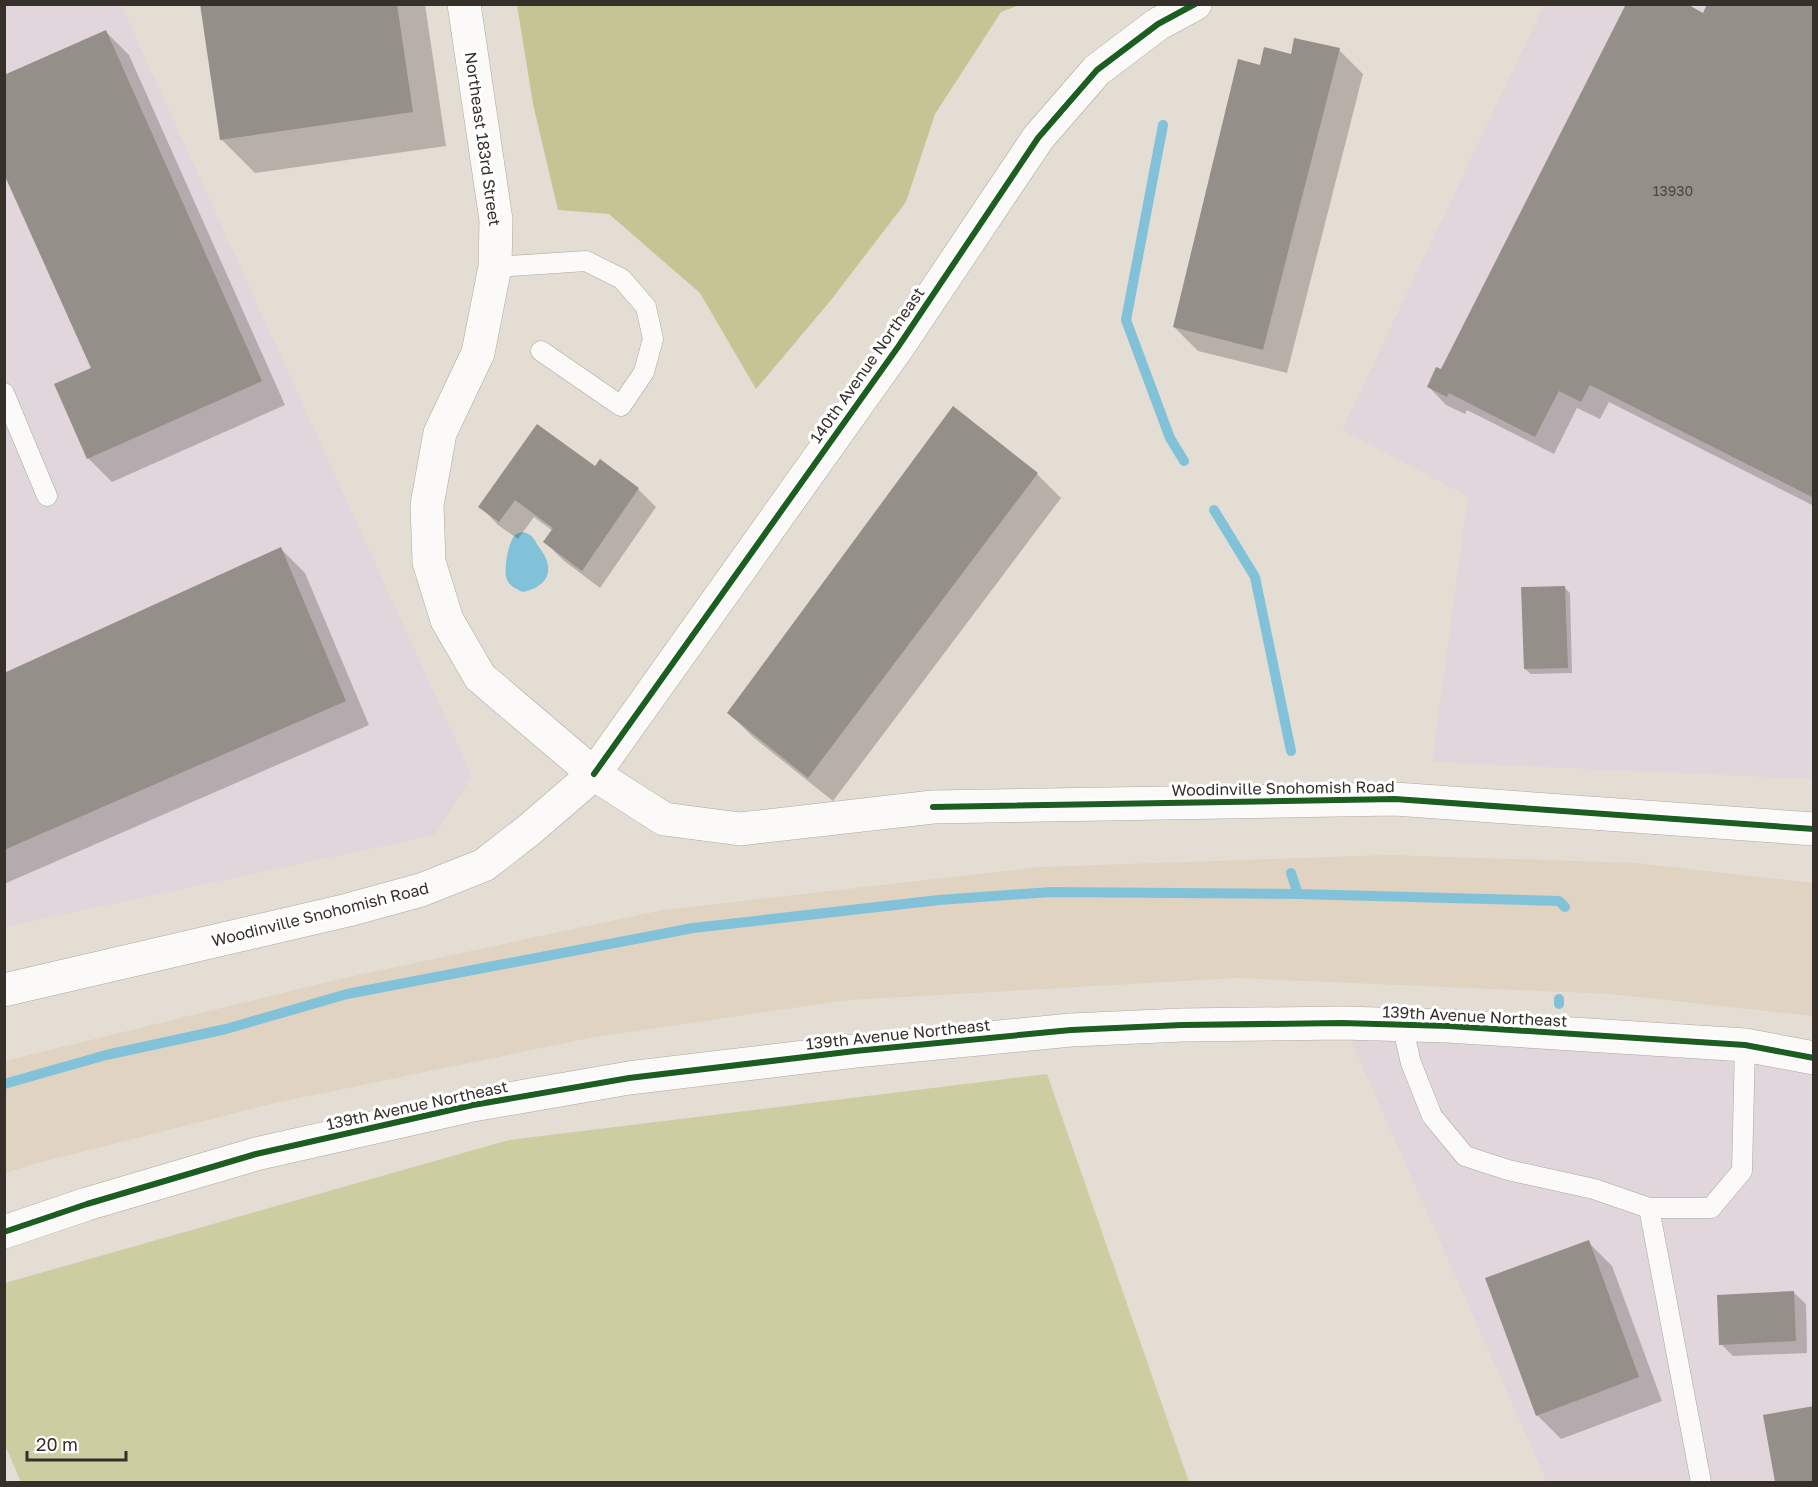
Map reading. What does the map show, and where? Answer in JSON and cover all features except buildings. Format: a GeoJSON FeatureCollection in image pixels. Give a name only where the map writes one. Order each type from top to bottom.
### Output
{"type":"FeatureCollection","features":[{"type":"Feature","properties":{"kind":"main road","name":"Northeast 183rd Street"},"geometry":{"type":"LineString","coordinates":[[464,4],[496,220],[495,267],[478,353],[440,433],[427,505],[429,562],[447,620],[480,677],[594,774]]}},
{"type":"Feature","properties":{"kind":"main road","name":"140th Avenue Northeast"},"geometry":{"type":"LineString","coordinates":[[594,774],[898,347],[1038,138],[1097,70],[1158,24],[1195,4]]}},
{"type":"Feature","properties":{"kind":"main road","name":"Woodinville Snohomish Road"},"geometry":{"type":"LineString","coordinates":[[4,990],[348,910],[421,890],[484,865],[594,774],[664,819],[740,829],[933,807],[1395,799],[1814,829]]}},
{"type":"Feature","properties":{"kind":"main road","name":"139th Avenue Northeast"},"geometry":{"type":"LineString","coordinates":[[4,1232],[87,1204],[256,1154],[473,1105],[629,1078],[855,1051],[1071,1030],[1182,1025],[1342,1023],[1402,1025],[1745,1045],[1814,1058]]}},
{"type":"Feature","properties":{"kind":"lane"},"geometry":{"type":"LineString","coordinates":[[495,267],[586,261],[622,279],[646,307],[653,339],[644,372],[621,406],[541,351]]}},
{"type":"Feature","properties":{"kind":"lane"},"geometry":{"type":"LineString","coordinates":[[4,393],[48,496]]}},
{"type":"Feature","properties":{"kind":"lane"},"geometry":{"type":"LineString","coordinates":[[1402,1025],[1412,1063],[1432,1116],[1465,1156],[1508,1170],[1594,1189],[1649,1208],[1711,1208],[1743,1171],[1745,1045]]}},
{"type":"Feature","properties":{"kind":"lane"},"geometry":{"type":"LineString","coordinates":[[1649,1208],[1701,1482]]}},
{"type":"Feature","properties":{"kind":"shaded area"},"geometry":{"type":"Polygon","coordinates":[[[4,5],[121,5],[472,776],[435,835],[5,927],[4,5]]]}},
{"type":"Feature","properties":{"kind":"shaded area"},"geometry":{"type":"Polygon","coordinates":[[[1544,5],[1813,5],[1813,779],[1432,762],[1468,496],[1342,430],[1544,5]]]}},
{"type":"Feature","properties":{"kind":"shaded area"},"geometry":{"type":"Polygon","coordinates":[[[1389,855],[1636,863],[1813,883],[1813,1016],[1610,994],[1238,978],[849,1000],[594,1037],[275,1103],[5,1173],[5,1061],[340,979],[663,910],[1041,867],[1389,855]]]}},
{"type":"Feature","properties":{"kind":"shaded area"},"geometry":{"type":"Polygon","coordinates":[[[1343,1023],[1813,1058],[1813,1482],[1547,1482],[1343,1023]]]}},
{"type":"Feature","properties":{"kind":"green space"},"geometry":{"type":"Polygon","coordinates":[[[517,4],[1019,5],[1001,12],[935,114],[906,202],[831,300],[756,389],[700,293],[609,214],[558,210],[533,104],[517,4]]]}},
{"type":"Feature","properties":{"kind":"green space"},"geometry":{"type":"Polygon","coordinates":[[[1047,1074],[1189,1482],[21,1482],[5,1445],[5,1283],[509,1140],[1047,1074]]]}},
{"type":"Feature","properties":{"kind":"water"},"geometry":{"type":"Polygon","coordinates":[[[523,532],[529,534],[534,540],[544,555],[548,569],[547,576],[539,586],[523,592],[508,582],[506,570],[512,540],[516,534],[523,532]]]}},
{"type":"Feature","properties":{"kind":"waterway"},"geometry":{"type":"LineString","coordinates":[[1163,125],[1126,320],[1170,438],[1184,461]]}},
{"type":"Feature","properties":{"kind":"waterway"},"geometry":{"type":"LineString","coordinates":[[1214,510],[1255,577],[1291,751]]}},
{"type":"Feature","properties":{"kind":"waterway"},"geometry":{"type":"LineString","coordinates":[[1291,873],[1298,894],[1559,901],[1565,907]]}},
{"type":"Feature","properties":{"kind":"waterway"},"geometry":{"type":"LineString","coordinates":[[4,1084],[106,1055],[226,1029],[347,994],[693,928],[939,900],[1051,892],[1298,894]]}},
{"type":"Feature","properties":{"kind":"waterway"},"geometry":{"type":"LineString","coordinates":[[1559,999],[1559,1004]]}},
{"type":"Feature","properties":{"kind":"cycle path"},"geometry":{"type":"LineString","coordinates":[[594,774],[898,347],[1038,138],[1097,70],[1158,24],[1195,4]]}},
{"type":"Feature","properties":{"kind":"cycle path"},"geometry":{"type":"LineString","coordinates":[[933,807],[1395,799],[1814,829]]}},
{"type":"Feature","properties":{"kind":"cycle path"},"geometry":{"type":"LineString","coordinates":[[4,1232],[87,1204],[256,1154],[473,1105],[629,1078],[855,1051],[1071,1030],[1182,1025],[1342,1023],[1448,1026],[1745,1045],[1814,1058]]}}]}
